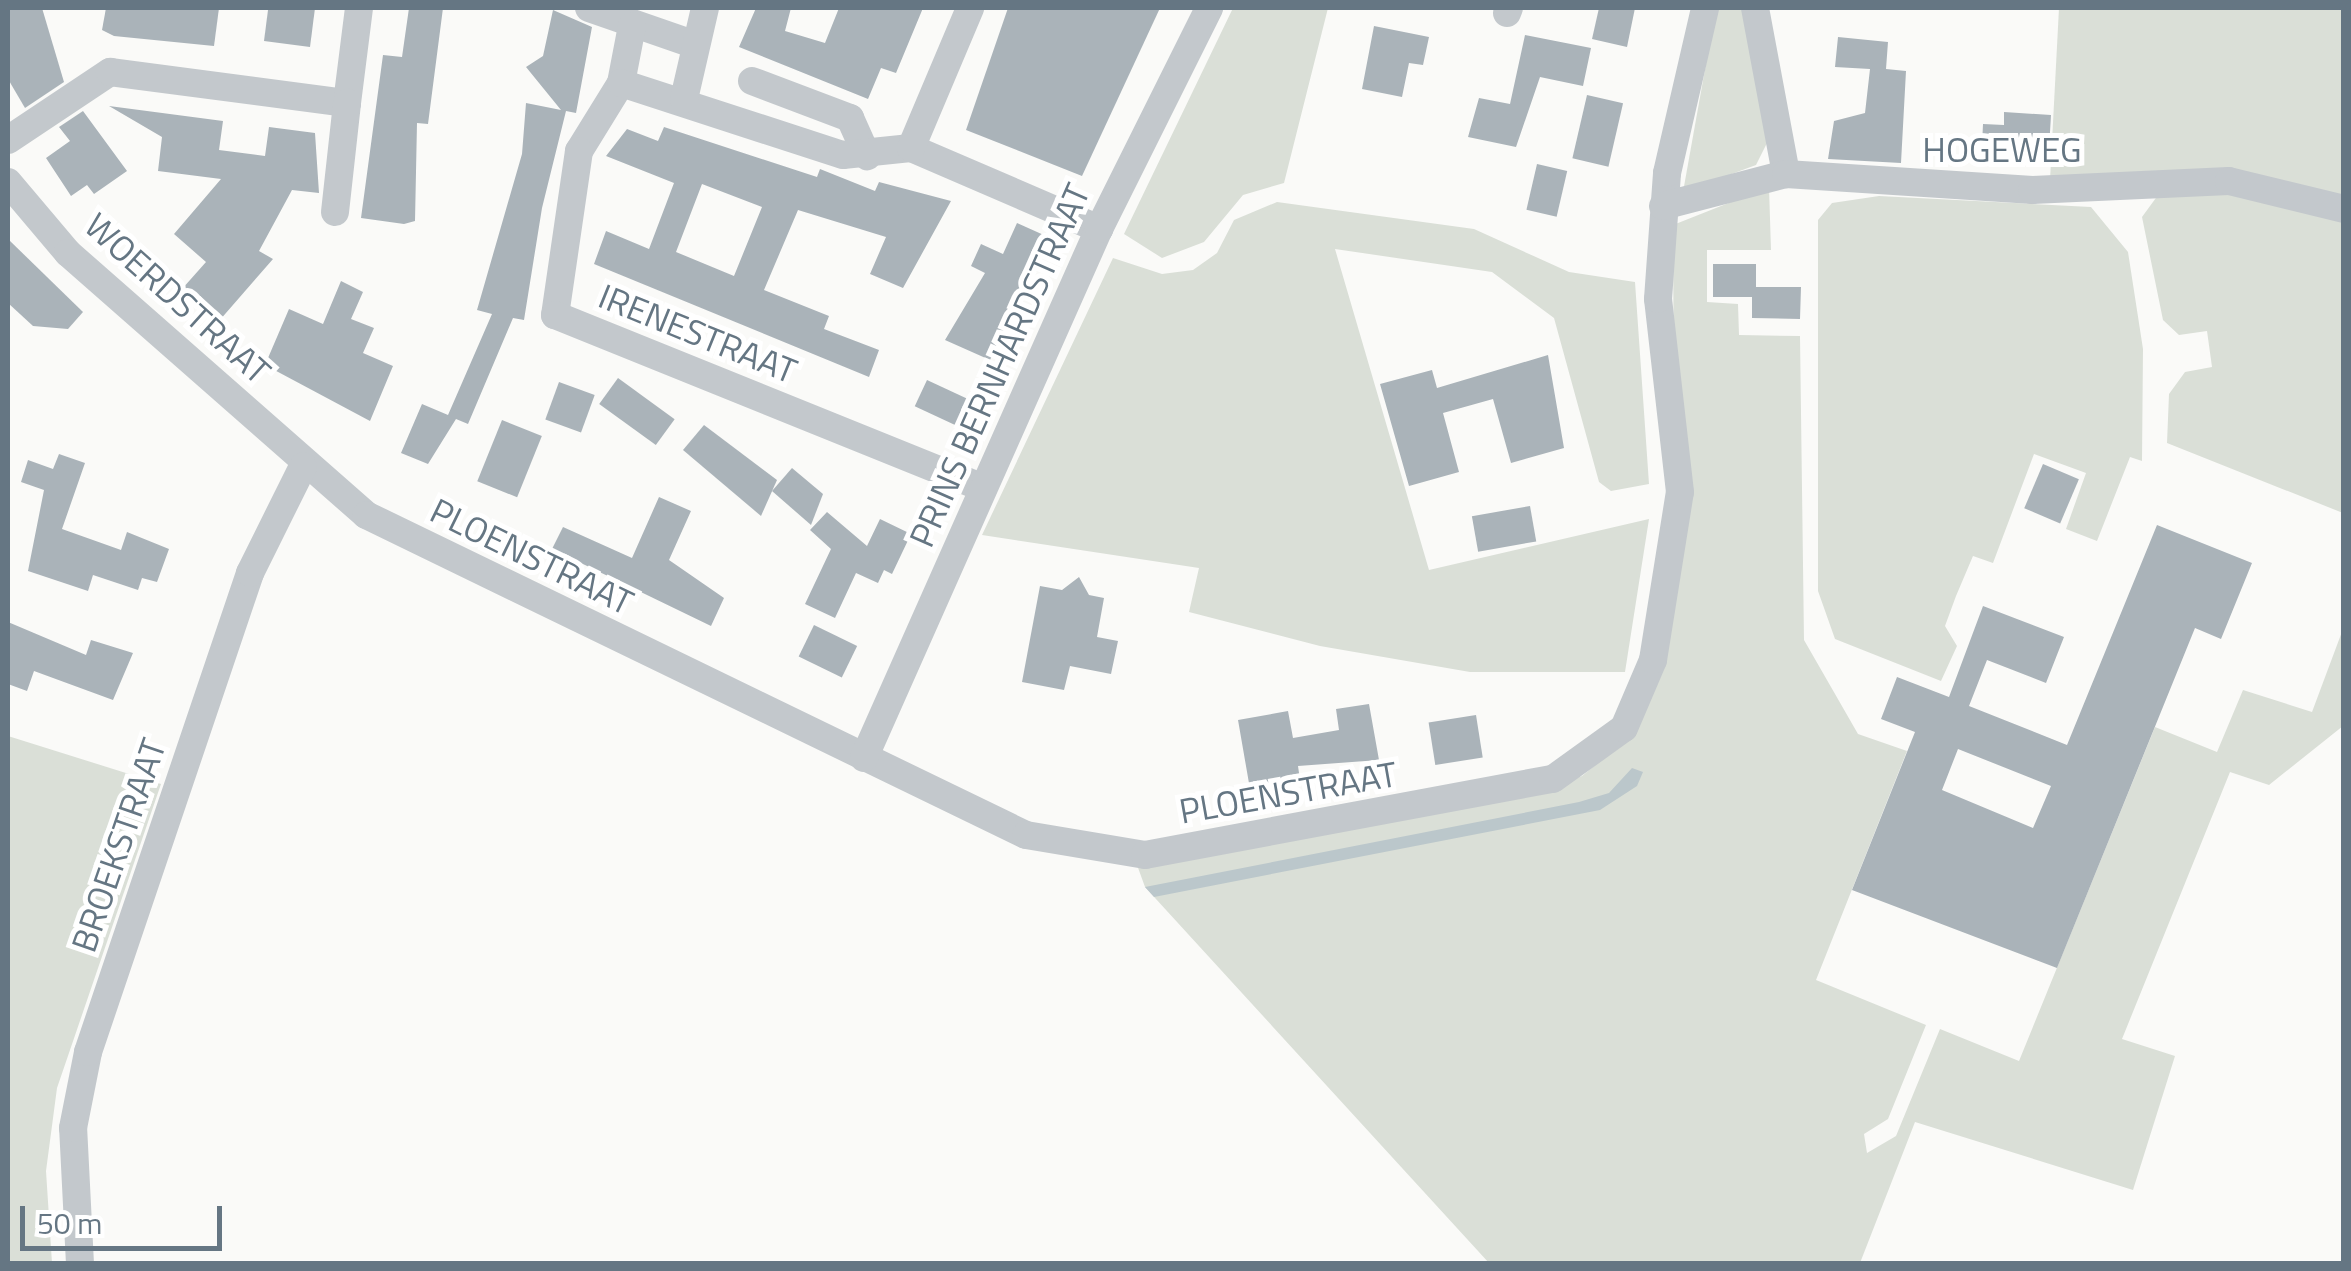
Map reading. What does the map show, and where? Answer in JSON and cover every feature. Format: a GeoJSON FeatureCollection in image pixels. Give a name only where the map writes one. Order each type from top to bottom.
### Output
{"type":"FeatureCollection","features":[{"type":"Feature","properties":{"kind":"street"},"geometry":{"type":"LineString","coordinates":[[335,212],[358,8]]}},
{"type":"Feature","properties":{"kind":"street"},"geometry":{"type":"LineString","coordinates":[[589,8],[696,45]]}},
{"type":"Feature","properties":{"kind":"street"},"geometry":{"type":"LineString","coordinates":[[684,99],[705,8]]}},
{"type":"Feature","properties":{"kind":"street"},"geometry":{"type":"LineString","coordinates":[[911,148],[970,8]]}},
{"type":"Feature","properties":{"kind":"street","name":"PRINS BERNHARDSTRAAT"},"geometry":{"type":"LineString","coordinates":[[864,758],[1099,229],[1209,8]]}},
{"type":"Feature","properties":{"kind":"street","name":"PLOENSTRAAT"},"geometry":{"type":"LineString","coordinates":[[303,466],[366,515],[1026,836],[1145,855],[1485,795],[1579,768],[1624,728],[1665,607],[1680,492],[1658,299],[1663,206],[1704,8]]}},
{"type":"Feature","properties":{"kind":"street"},"geometry":{"type":"LineString","coordinates":[[1755,8],[1786,174]]}},
{"type":"Feature","properties":{"kind":"street","name":"IRENESTRAAT"},"geometry":{"type":"LineString","coordinates":[[632,26],[621,83],[579,151],[555,315],[983,488]]}},
{"type":"Feature","properties":{"kind":"street"},"geometry":{"type":"LineString","coordinates":[[8,140],[110,72],[347,102]]}},
{"type":"Feature","properties":{"kind":"street"},"geometry":{"type":"LineString","coordinates":[[752,81],[850,118],[866,156]]}},
{"type":"Feature","properties":{"kind":"street"},"geometry":{"type":"LineString","coordinates":[[621,83],[866,156],[911,148],[1099,229]]}},
{"type":"Feature","properties":{"kind":"street","name":"HOGEWEG"},"geometry":{"type":"LineString","coordinates":[[1663,206],[1786,174],[1979,189],[2228,181],[2344,209]]}},
{"type":"Feature","properties":{"kind":"street","name":"WOERDSTRAAT"},"geometry":{"type":"LineString","coordinates":[[8,182],[68,253],[214,376],[303,466]]}},
{"type":"Feature","properties":{"kind":"street","name":"BROEKSTRAAT"},"geometry":{"type":"LineString","coordinates":[[80,1264],[73,1128],[88,1052],[250,574],[303,466]]}},
{"type":"Feature","properties":{"kind":"shaded area"},"geometry":{"type":"Polygon","coordinates":[[[1233,8],[1328,8],[1284,183],[1243,195],[1204,242],[1162,258],[1124,234],[1233,8]]]}},
{"type":"Feature","properties":{"kind":"shaded area"},"geometry":{"type":"Polygon","coordinates":[[[1716,8],[1743,8],[1770,137],[1756,165],[1683,192],[1716,8]]]}},
{"type":"Feature","properties":{"kind":"shaded area"},"geometry":{"type":"Polygon","coordinates":[[[2059,8],[2343,8],[2343,202],[2050,180],[2059,8]]]}},
{"type":"Feature","properties":{"kind":"shaded area"},"geometry":{"type":"Polygon","coordinates":[[[1769,187],[1771,250],[1707,250],[1707,302],[1738,304],[1739,335],[1800,336],[1804,640],[1858,734],[1907,751],[1816,980],[1926,1025],[1888,1119],[1864,1134],[1867,1153],[1896,1136],[1940,1029],[2019,1061],[2155,727],[2217,752],[2243,690],[2312,712],[2343,629],[2343,726],[2269,785],[2230,772],[2122,1039],[2175,1056],[2133,1190],[1915,1122],[1860,1263],[1489,1263],[1145,887],[1137,865],[1536,793],[1582,776],[1627,739],[1675,606],[1673,225],[1769,187]]]}},
{"type":"Feature","properties":{"kind":"shaded area"},"geometry":{"type":"Polygon","coordinates":[[[2225,190],[2343,222],[2343,513],[2167,443],[2169,394],[2185,372],[2212,367],[2207,331],[2179,335],[2163,320],[2142,217],[2161,191],[2225,190]]]}},
{"type":"Feature","properties":{"kind":"shaded area"},"geometry":{"type":"Polygon","coordinates":[[[1879,196],[2091,207],[2128,252],[2143,349],[2142,461],[2130,457],[2097,541],[2066,529],[2086,473],[2034,454],[1993,563],[1973,556],[1956,596],[1945,626],[1957,646],[1941,681],[1835,639],[1818,591],[1818,220],[1832,203],[1879,196]]]}},
{"type":"Feature","properties":{"kind":"shaded area"},"geometry":{"type":"Polygon","coordinates":[[[1277,202],[1474,229],[1569,272],[1635,282],[1649,484],[1611,491],[1599,482],[1554,318],[1492,272],[1335,249],[1429,570],[1649,519],[1625,672],[1470,672],[1320,646],[1189,612],[1199,568],[982,535],[1113,258],[1162,274],[1193,270],[1217,253],[1234,220],[1277,202]]]}},
{"type":"Feature","properties":{"kind":"shaded area"},"geometry":{"type":"Polygon","coordinates":[[[8,736],[161,784],[57,1088],[46,1171],[52,1263],[8,1263],[8,736]]]}},
{"type":"Feature","properties":{"kind":"shaded area"},"geometry":{"type":"Polygon","coordinates":[[[1632,768],[1643,772],[1637,786],[1600,810],[1154,897],[1145,887],[1579,802],[1609,793],[1632,768]]]}},
{"type":"Feature","properties":{"kind":"building"},"geometry":{"type":"Polygon","coordinates":[[[8,8],[42,8],[64,82],[25,108],[8,79],[8,8]]]}},
{"type":"Feature","properties":{"kind":"building"},"geometry":{"type":"Polygon","coordinates":[[[106,8],[219,8],[214,46],[114,36],[102,30],[106,8]]]}},
{"type":"Feature","properties":{"kind":"building"},"geometry":{"type":"Polygon","coordinates":[[[315,8],[310,47],[264,41],[268,10],[315,8]]]}},
{"type":"Feature","properties":{"kind":"building"},"geometry":{"type":"Polygon","coordinates":[[[409,8],[443,8],[428,124],[417,123],[415,221],[404,224],[361,218],[383,55],[402,57],[409,8]]]}},
{"type":"Feature","properties":{"kind":"building"},"geometry":{"type":"Polygon","coordinates":[[[756,8],[791,8],[785,31],[825,43],[839,8],[923,8],[896,73],[881,68],[868,99],[739,47],[756,8]]]}},
{"type":"Feature","properties":{"kind":"building"},"geometry":{"type":"Polygon","coordinates":[[[1008,8],[1160,8],[1082,176],[966,130],[1008,8]]]}},
{"type":"Feature","properties":{"kind":"building"},"geometry":{"type":"Polygon","coordinates":[[[1599,8],[1635,8],[1627,47],[1592,39],[1599,8]]]}},
{"type":"Feature","properties":{"kind":"building"},"geometry":{"type":"Polygon","coordinates":[[[553,10],[592,27],[576,113],[566,111],[542,208],[524,320],[513,318],[468,424],[456,419],[428,464],[401,453],[422,404],[448,415],[492,314],[477,310],[522,154],[526,103],[561,110],[526,67],[543,56],[553,10]]]}},
{"type":"Feature","properties":{"kind":"building"},"geometry":{"type":"Polygon","coordinates":[[[1374,26],[1429,37],[1423,65],[1409,63],[1402,97],[1362,89],[1374,26]]]}},
{"type":"Feature","properties":{"kind":"building"},"geometry":{"type":"Polygon","coordinates":[[[1525,35],[1591,48],[1583,86],[1540,77],[1516,147],[1468,137],[1479,98],[1510,104],[1525,35]]]}},
{"type":"Feature","properties":{"kind":"building"},"geometry":{"type":"Polygon","coordinates":[[[1838,37],[1888,42],[1886,69],[1906,71],[1901,163],[1828,159],[1834,121],[1865,113],[1870,69],[1835,67],[1838,37]]]}},
{"type":"Feature","properties":{"kind":"building"},"geometry":{"type":"Polygon","coordinates":[[[1587,95],[1623,103],[1608,167],[1572,158],[1587,95]]]}},
{"type":"Feature","properties":{"kind":"building"},"geometry":{"type":"Polygon","coordinates":[[[109,106],[223,121],[219,150],[265,156],[269,127],[315,133],[319,193],[292,190],[259,251],[273,259],[219,321],[182,289],[206,262],[174,234],[221,179],[158,171],[162,137],[109,106]]]}},
{"type":"Feature","properties":{"kind":"building"},"geometry":{"type":"Polygon","coordinates":[[[83,111],[127,171],[94,194],[87,185],[71,196],[46,158],[70,141],[59,127],[83,111]]]}},
{"type":"Feature","properties":{"kind":"building"},"geometry":{"type":"Polygon","coordinates":[[[2004,112],[2051,115],[2049,149],[1982,145],[1983,124],[2004,125],[2004,112]]]}},
{"type":"Feature","properties":{"kind":"building"},"geometry":{"type":"Polygon","coordinates":[[[664,127],[817,177],[820,169],[875,191],[879,182],[951,201],[903,288],[870,274],[886,237],[798,210],[764,290],[829,316],[824,329],[879,350],[869,377],[594,264],[606,231],[649,249],[674,183],[606,156],[627,129],[658,141],[664,127]],[[702,184],[676,252],[734,276],[762,207],[702,184]]]}},
{"type":"Feature","properties":{"kind":"building"},"geometry":{"type":"Polygon","coordinates":[[[1537,164],[1567,171],[1557,217],[1526,210],[1537,164]]]}},
{"type":"Feature","properties":{"kind":"building"},"geometry":{"type":"Polygon","coordinates":[[[1017,223],[1046,236],[990,360],[945,340],[985,273],[971,266],[981,244],[1003,254],[1017,223]]]}},
{"type":"Feature","properties":{"kind":"building"},"geometry":{"type":"Polygon","coordinates":[[[8,239],[83,312],[68,329],[33,326],[8,303],[8,239]]]}},
{"type":"Feature","properties":{"kind":"building"},"geometry":{"type":"Polygon","coordinates":[[[1713,264],[1756,264],[1756,287],[1801,287],[1800,319],[1752,318],[1752,297],[1713,297],[1713,264]]]}},
{"type":"Feature","properties":{"kind":"building"},"geometry":{"type":"Polygon","coordinates":[[[341,281],[363,292],[351,319],[374,328],[363,353],[393,366],[370,421],[265,365],[289,309],[323,324],[341,281]]]}},
{"type":"Feature","properties":{"kind":"building"},"geometry":{"type":"Polygon","coordinates":[[[1548,355],[1564,448],[1511,463],[1493,399],[1443,413],[1459,472],[1409,486],[1380,384],[1432,370],[1437,388],[1548,355]]]}},
{"type":"Feature","properties":{"kind":"building"},"geometry":{"type":"Polygon","coordinates":[[[618,378],[675,419],[656,445],[599,404],[618,378]]]}},
{"type":"Feature","properties":{"kind":"building"},"geometry":{"type":"Polygon","coordinates":[[[927,380],[973,402],[961,428],[915,406],[927,380]]]}},
{"type":"Feature","properties":{"kind":"building"},"geometry":{"type":"Polygon","coordinates":[[[559,382],[595,395],[581,433],[545,420],[559,382]]]}},
{"type":"Feature","properties":{"kind":"building"},"geometry":{"type":"Polygon","coordinates":[[[502,420],[542,436],[517,497],[477,481],[502,420]]]}},
{"type":"Feature","properties":{"kind":"building"},"geometry":{"type":"Polygon","coordinates":[[[704,425],[777,480],[761,516],[683,450],[704,425]]]}},
{"type":"Feature","properties":{"kind":"building"},"geometry":{"type":"Polygon","coordinates":[[[59,454],[85,463],[62,529],[121,550],[127,532],[169,549],[157,582],[142,578],[138,590],[93,575],[88,591],[28,571],[44,490],[21,482],[28,460],[53,469],[59,454]]]}},
{"type":"Feature","properties":{"kind":"building"},"geometry":{"type":"Polygon","coordinates":[[[2043,464],[2079,479],[2060,523],[2024,508],[2043,464]]]}},
{"type":"Feature","properties":{"kind":"building"},"geometry":{"type":"Polygon","coordinates":[[[792,468],[823,494],[811,525],[772,491],[792,468]]]}},
{"type":"Feature","properties":{"kind":"building"},"geometry":{"type":"Polygon","coordinates":[[[659,497],[691,511],[669,560],[724,598],[711,626],[552,549],[563,527],[632,558],[659,497]]]}},
{"type":"Feature","properties":{"kind":"building"},"geometry":{"type":"Polygon","coordinates":[[[1530,506],[1536,541],[1478,552],[1472,516],[1530,506]]]}},
{"type":"Feature","properties":{"kind":"building"},"geometry":{"type":"Polygon","coordinates":[[[827,512],[867,546],[880,519],[911,534],[892,574],[884,570],[878,583],[856,573],[835,618],[805,604],[831,549],[810,530],[827,512]]]}},
{"type":"Feature","properties":{"kind":"building"},"geometry":{"type":"Polygon","coordinates":[[[2157,525],[2252,563],[2221,639],[2195,628],[2057,968],[1852,890],[1915,732],[1881,719],[1897,677],[1949,697],[1983,606],[2064,637],[2046,683],[1987,660],[1969,706],[2067,745],[2157,525]],[[1958,749],[1942,790],[2033,828],[2051,786],[1958,749]]]}},
{"type":"Feature","properties":{"kind":"building"},"geometry":{"type":"Polygon","coordinates":[[[1079,577],[1089,595],[1104,598],[1097,637],[1118,641],[1111,674],[1070,666],[1064,690],[1022,682],[1040,586],[1062,590],[1079,577]]]}},
{"type":"Feature","properties":{"kind":"building"},"geometry":{"type":"Polygon","coordinates":[[[8,622],[86,655],[91,640],[133,653],[113,700],[34,671],[27,691],[8,684],[8,622]]]}},
{"type":"Feature","properties":{"kind":"building"},"geometry":{"type":"Polygon","coordinates":[[[814,625],[857,646],[842,677],[799,656],[814,625]]]}},
{"type":"Feature","properties":{"kind":"building"},"geometry":{"type":"Polygon","coordinates":[[[1369,704],[1379,760],[1298,766],[1300,780],[1250,789],[1238,720],[1288,711],[1293,738],[1339,730],[1336,709],[1369,704]]]}},
{"type":"Feature","properties":{"kind":"building"},"geometry":{"type":"Polygon","coordinates":[[[1476,715],[1483,757],[1435,765],[1429,723],[1476,715]]]}}]}
